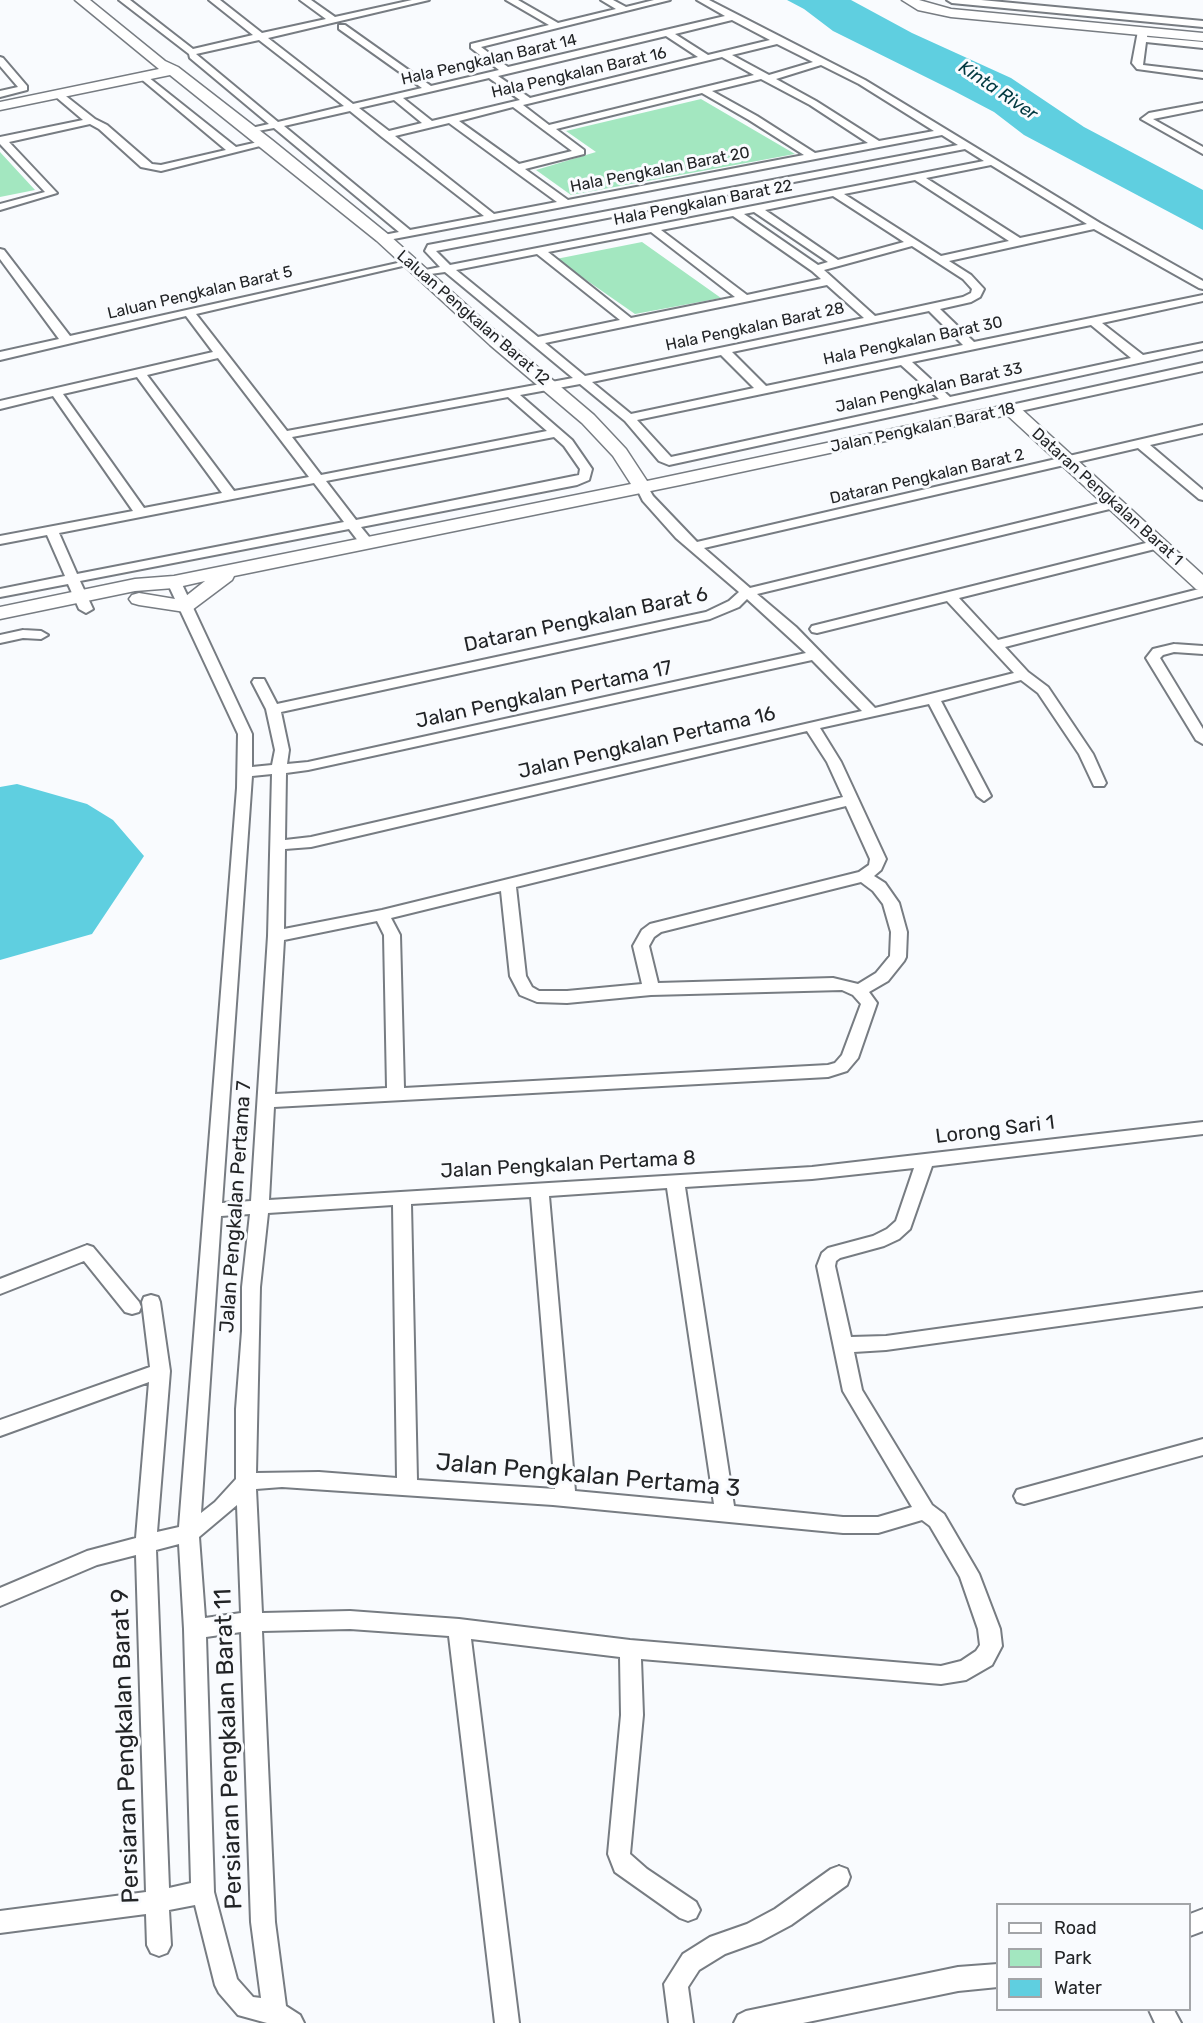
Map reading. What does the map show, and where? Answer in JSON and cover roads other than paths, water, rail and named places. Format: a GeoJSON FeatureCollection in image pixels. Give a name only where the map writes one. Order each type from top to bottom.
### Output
{"type":"FeatureCollection","features":[{"type":"Feature","properties":{"kind":"street","name":"Laluan Pengkalan Barat 12"},"geometry":{"type":"LineString","coordinates":[[82,0],[159,64],[172,70],[267,143],[383,238],[406,262],[588,419],[620,453],[648,498],[694,547],[791,630],[871,712]]}},
{"type":"Feature","properties":{"kind":"street","name":"Laluan Pengkalan Barat 12"},"geometry":{"type":"LineString","coordinates":[[97,0],[164,53],[170,61],[172,70]]}},
{"type":"Feature","properties":{"kind":"street"},"geometry":{"type":"LineString","coordinates":[[124,0],[406,233]]}},
{"type":"Feature","properties":{"kind":"street"},"geometry":{"type":"LineString","coordinates":[[214,0],[492,217]]}},
{"type":"Feature","properties":{"kind":"street"},"geometry":{"type":"LineString","coordinates":[[305,0],[429,89]]}},
{"type":"Feature","properties":{"kind":"street"},"geometry":{"type":"LineString","coordinates":[[190,54],[261,37],[338,24],[398,2],[424,0]]}},
{"type":"Feature","properties":{"kind":"street"},"geometry":{"type":"LineString","coordinates":[[512,0],[556,26]]}},
{"type":"Feature","properties":{"kind":"street"},"geometry":{"type":"LineString","coordinates":[[606,0],[625,10]]}},
{"type":"Feature","properties":{"kind":"street"},"geometry":{"type":"LineString","coordinates":[[507,71],[474,46],[665,0]]}},
{"type":"Feature","properties":{"kind":"street"},"geometry":{"type":"LineString","coordinates":[[702,0],[778,41],[862,82],[1096,225],[1203,286]]}},
{"type":"Feature","properties":{"kind":"street"},"geometry":{"type":"LineString","coordinates":[[909,0],[923,7],[951,12],[1203,24]]}},
{"type":"Feature","properties":{"kind":"street"},"geometry":{"type":"LineString","coordinates":[[927,0],[952,8],[1076,19],[1143,35],[1203,45]]}},
{"type":"Feature","properties":{"kind":"street"},"geometry":{"type":"LineString","coordinates":[[952,0],[1203,35]]}},
{"type":"Feature","properties":{"kind":"street","name":"Hala Pengkalan Barat 14"},"geometry":{"type":"LineString","coordinates":[[251,131],[734,17]]}},
{"type":"Feature","properties":{"kind":"street"},"geometry":{"type":"LineString","coordinates":[[668,33],[706,58]]}},
{"type":"Feature","properties":{"kind":"street"},"geometry":{"type":"LineString","coordinates":[[1143,35],[1203,35]]}},
{"type":"Feature","properties":{"kind":"street"},"geometry":{"type":"LineString","coordinates":[[1143,35],[1138,65],[1151,70],[1203,75]]}},
{"type":"Feature","properties":{"kind":"street","name":"Hala Pengkalan Barat 16"},"geometry":{"type":"LineString","coordinates":[[386,135],[778,41]]}},
{"type":"Feature","properties":{"kind":"street"},"geometry":{"type":"LineString","coordinates":[[723,54],[813,104],[876,144]]}},
{"type":"Feature","properties":{"kind":"street"},"geometry":{"type":"LineString","coordinates":[[0,60],[24,88],[0,94]]}},
{"type":"Feature","properties":{"kind":"street"},"geometry":{"type":"LineString","coordinates":[[548,128],[822,62]]}},
{"type":"Feature","properties":{"kind":"street"},"geometry":{"type":"LineString","coordinates":[[0,106],[172,70]]}},
{"type":"Feature","properties":{"kind":"street"},"geometry":{"type":"LineString","coordinates":[[491,75],[528,101]]}},
{"type":"Feature","properties":{"kind":"street"},"geometry":{"type":"LineString","coordinates":[[143,76],[233,150]]}},
{"type":"Feature","properties":{"kind":"street"},"geometry":{"type":"LineString","coordinates":[[703,90],[753,118],[812,156]]}},
{"type":"Feature","properties":{"kind":"street"},"geometry":{"type":"LineString","coordinates":[[59,95],[91,121],[103,126],[150,167],[161,168],[267,143]]}},
{"type":"Feature","properties":{"kind":"street"},"geometry":{"type":"LineString","coordinates":[[396,97],[429,124]]}},
{"type":"Feature","properties":{"kind":"street"},"geometry":{"type":"LineString","coordinates":[[515,104],[580,152],[517,168]]}},
{"type":"Feature","properties":{"kind":"street"},"geometry":{"type":"LineString","coordinates":[[1203,106],[1154,115],[1146,119],[1203,151]]}},
{"type":"Feature","properties":{"kind":"street"},"geometry":{"type":"LineString","coordinates":[[450,119],[565,203]]}},
{"type":"Feature","properties":{"kind":"street"},"geometry":{"type":"LineString","coordinates":[[1,140],[91,121]]}},
{"type":"Feature","properties":{"kind":"street","name":"Hala Pengkalan Barat 20"},"geometry":{"type":"LineString","coordinates":[[383,238],[943,132]]}},
{"type":"Feature","properties":{"kind":"street"},"geometry":{"type":"LineString","coordinates":[[0,207],[52,193],[1,140]]}},
{"type":"Feature","properties":{"kind":"street"},"geometry":{"type":"LineString","coordinates":[[1191,145],[1203,143]]}},
{"type":"Feature","properties":{"kind":"street"},"geometry":{"type":"LineString","coordinates":[[630,418],[448,268],[430,251],[432,247],[967,146]]}},
{"type":"Feature","properties":{"kind":"street","name":"Hala Pengkalan Barat 22"},"geometry":{"type":"LineString","coordinates":[[420,274],[993,162]]}},
{"type":"Feature","properties":{"kind":"street"},"geometry":{"type":"LineString","coordinates":[[917,177],[1017,241]]}},
{"type":"Feature","properties":{"kind":"street"},"geometry":{"type":"LineString","coordinates":[[835,193],[938,260],[1096,225]]}},
{"type":"Feature","properties":{"kind":"street"},"geometry":{"type":"LineString","coordinates":[[756,208],[837,264]]}},
{"type":"Feature","properties":{"kind":"street"},"geometry":{"type":"LineString","coordinates":[[734,212],[816,269],[872,319]]}},
{"type":"Feature","properties":{"kind":"street"},"geometry":{"type":"LineString","coordinates":[[652,228],[744,298]]}},
{"type":"Feature","properties":{"kind":"street"},"geometry":{"type":"LineString","coordinates":[[816,269],[912,243]]}},
{"type":"Feature","properties":{"kind":"street"},"geometry":{"type":"LineString","coordinates":[[539,251],[628,321]]}},
{"type":"Feature","properties":{"kind":"street"},"geometry":{"type":"LineString","coordinates":[[0,252],[67,341]]}},
{"type":"Feature","properties":{"kind":"street","name":"Hala Pengkalan Barat 28"},"geometry":{"type":"LineString","coordinates":[[284,435],[550,387],[967,300],[976,295],[978,290],[974,284],[938,260]]}},
{"type":"Feature","properties":{"kind":"street","name":"Laluan Pengkalan Barat 5"},"geometry":{"type":"LineString","coordinates":[[0,356],[406,262]]}},
{"type":"Feature","properties":{"kind":"street"},"geometry":{"type":"LineString","coordinates":[[536,340],[830,281]]}},
{"type":"Feature","properties":{"kind":"street","name":"Hala Pengkalan Barat 30"},"geometry":{"type":"LineString","coordinates":[[630,418],[1203,298]]}},
{"type":"Feature","properties":{"kind":"street"},"geometry":{"type":"LineString","coordinates":[[931,307],[971,346]]}},
{"type":"Feature","properties":{"kind":"street"},"geometry":{"type":"LineString","coordinates":[[189,313],[367,543]]}},
{"type":"Feature","properties":{"kind":"street"},"geometry":{"type":"LineString","coordinates":[[1093,321],[1140,359]]}},
{"type":"Feature","properties":{"kind":"street","name":"Jalan Pengkalan Barat 33"},"geometry":{"type":"LineString","coordinates":[[630,418],[663,458],[675,461],[1203,346]]}},
{"type":"Feature","properties":{"kind":"street"},"geometry":{"type":"LineString","coordinates":[[724,351],[763,390]]}},
{"type":"Feature","properties":{"kind":"street"},"geometry":{"type":"LineString","coordinates":[[0,405],[220,354]]}},
{"type":"Feature","properties":{"kind":"street"},"geometry":{"type":"LineString","coordinates":[[903,360],[948,401]]}},
{"type":"Feature","properties":{"kind":"street","name":"Jalan Pengkalan Barat 18"},"geometry":{"type":"LineString","coordinates":[[174,582],[642,487],[1203,367]]}},
{"type":"Feature","properties":{"kind":"street"},"geometry":{"type":"LineString","coordinates":[[139,372],[230,495]]}},
{"type":"Feature","properties":{"kind":"street"},"geometry":{"type":"LineString","coordinates":[[56,392],[141,513]]}},
{"type":"Feature","properties":{"kind":"street"},"geometry":{"type":"LineString","coordinates":[[0,613],[80,595],[352,524],[577,481],[585,477],[586,469],[568,443],[512,394]]}},
{"type":"Feature","properties":{"kind":"street","name":"Dataran Pengkalan Barat 1"},"geometry":{"type":"LineString","coordinates":[[1011,409],[1203,585]]}},
{"type":"Feature","properties":{"kind":"street","name":"Dataran Pengkalan Barat 2"},"geometry":{"type":"LineString","coordinates":[[694,547],[1203,429]]}},
{"type":"Feature","properties":{"kind":"street"},"geometry":{"type":"LineString","coordinates":[[0,540],[556,432]]}},
{"type":"Feature","properties":{"kind":"street"},"geometry":{"type":"LineString","coordinates":[[1141,444],[1196,483],[1203,496]]}},
{"type":"Feature","properties":{"kind":"street","name":"Dataran Pengkalan Barat 6"},"geometry":{"type":"LineString","coordinates":[[273,709],[710,615],[734,604],[748,592],[1113,504]]}},
{"type":"Feature","properties":{"kind":"street"},"geometry":{"type":"LineString","coordinates":[[51,530],[80,595]]}},
{"type":"Feature","properties":{"kind":"street"},"geometry":{"type":"LineString","coordinates":[[817,629],[1158,544]]}},
{"type":"Feature","properties":{"kind":"street"},"geometry":{"type":"LineString","coordinates":[[0,593],[139,599],[185,606],[233,570]]}},
{"type":"Feature","properties":{"kind":"street"},"geometry":{"type":"LineString","coordinates":[[0,626],[80,595],[135,585],[174,582]]}},
{"type":"Feature","properties":{"kind":"street"},"geometry":{"type":"LineString","coordinates":[[139,599],[174,582]]}},
{"type":"Feature","properties":{"kind":"street"},"geometry":{"type":"LineString","coordinates":[[174,582],[244,734],[245,772],[189,1533],[195,1629],[203,1892],[227,1985],[246,2007],[284,2018]]}},
{"type":"Feature","properties":{"kind":"street"},"geometry":{"type":"LineString","coordinates":[[996,645],[1203,592]]}},
{"type":"Feature","properties":{"kind":"street"},"geometry":{"type":"LineString","coordinates":[[951,596],[1023,675],[1043,690],[1086,754],[1099,783]]}},
{"type":"Feature","properties":{"kind":"street"},"geometry":{"type":"LineString","coordinates":[[0,639],[23,634],[41,635]]}},
{"type":"Feature","properties":{"kind":"street"},"geometry":{"type":"LineString","coordinates":[[1203,650],[1174,648],[1158,652],[1153,658],[1203,740]]}},
{"type":"Feature","properties":{"kind":"street","name":"Jalan Pengkalan Pertama 17"},"geometry":{"type":"LineString","coordinates":[[245,772],[308,766],[816,655]]}},
{"type":"Feature","properties":{"kind":"street","name":"Jalan Pengkalan Pertama 16"},"geometry":{"type":"LineString","coordinates":[[279,844],[311,842],[632,766],[933,699],[1023,675]]}},
{"type":"Feature","properties":{"kind":"street","name":"Jalan Pengkalan Pertama 7"},"geometry":{"type":"LineString","coordinates":[[246,1482],[246,1408],[251,1331],[251,1287],[260,1205],[276,936],[279,769],[282,750],[273,709],[259,682]]}},
{"type":"Feature","properties":{"kind":"street"},"geometry":{"type":"LineString","coordinates":[[933,699],[984,796]]}},
{"type":"Feature","properties":{"kind":"street"},"geometry":{"type":"LineString","coordinates":[[651,989],[641,946],[648,934],[656,928],[864,876],[876,867],[878,859],[834,762],[812,727]]}},
{"type":"Feature","properties":{"kind":"street"},"geometry":{"type":"LineString","coordinates":[[276,936],[382,915],[851,801]]}},
{"type":"Feature","properties":{"kind":"street"},"geometry":{"type":"LineString","coordinates":[[859,991],[882,977],[898,957],[899,932],[891,903],[879,887],[864,876]]}},
{"type":"Feature","properties":{"kind":"street"},"geometry":{"type":"LineString","coordinates":[[265,1101],[828,1071],[841,1067],[850,1058],[869,1003],[859,991],[833,983],[651,989],[567,997],[537,996],[526,991],[518,976],[508,883]]}},
{"type":"Feature","properties":{"kind":"street"},"geometry":{"type":"LineString","coordinates":[[382,915],[392,935],[396,1094]]}},
{"type":"Feature","properties":{"kind":"street","name":"Lorong Sari 1"},"geometry":{"type":"LineString","coordinates":[[843,1345],[826,1266],[828,1258],[845,1249],[878,1241],[893,1234],[904,1224],[926,1161],[1203,1128]]}},
{"type":"Feature","properties":{"kind":"street","name":"Jalan Pengkalan Pertama 8"},"geometry":{"type":"LineString","coordinates":[[213,1210],[260,1205],[812,1173],[926,1161]]}},
{"type":"Feature","properties":{"kind":"street"},"geometry":{"type":"LineString","coordinates":[[675,1182],[725,1512]]}},
{"type":"Feature","properties":{"kind":"street"},"geometry":{"type":"LineString","coordinates":[[539,1189],[566,1498]]}},
{"type":"Feature","properties":{"kind":"street"},"geometry":{"type":"LineString","coordinates":[[402,1197],[407,1486]]}},
{"type":"Feature","properties":{"kind":"street","name":"Persiaran Pengkalan Barat 9"},"geometry":{"type":"LineString","coordinates":[[0,1287],[87,1252],[142,1305],[160,1371],[146,1546],[159,1945]]}},
{"type":"Feature","properties":{"kind":"street"},"geometry":{"type":"LineString","coordinates":[[195,1629],[252,1621],[350,1620],[459,1628],[630,1649],[940,1675],[958,1673],[984,1658],[991,1646],[989,1629],[969,1575],[937,1520],[925,1511],[853,1391],[843,1345],[886,1343],[1203,1299]]}},
{"type":"Feature","properties":{"kind":"street"},"geometry":{"type":"LineString","coordinates":[[0,1428],[160,1371]]}},
{"type":"Feature","properties":{"kind":"street"},"geometry":{"type":"LineString","coordinates":[[1024,1496],[1203,1447]]}},
{"type":"Feature","properties":{"kind":"street","name":"Jalan Pengkalan Pertama 3"},"geometry":{"type":"LineString","coordinates":[[246,1482],[282,1479],[407,1486],[482,1494],[566,1498],[725,1512],[843,1525],[878,1525],[925,1511]]}},
{"type":"Feature","properties":{"kind":"street"},"geometry":{"type":"LineString","coordinates":[[0,1597],[94,1557],[146,1546],[189,1533],[222,1508],[246,1482]]}},
{"type":"Feature","properties":{"kind":"street","name":"Persiaran Pengkalan Barat 11"},"geometry":{"type":"LineString","coordinates":[[246,1482],[263,1922],[284,2018]]}},
{"type":"Feature","properties":{"kind":"street"},"geometry":{"type":"LineString","coordinates":[[459,1628],[507,2023]]}},
{"type":"Feature","properties":{"kind":"street"},"geometry":{"type":"LineString","coordinates":[[630,1649],[632,1715],[619,1854],[623,1864],[639,1877],[688,1910]]}},
{"type":"Feature","properties":{"kind":"street"},"geometry":{"type":"LineString","coordinates":[[681,2023],[676,1984],[691,1962],[718,1946],[753,1933],[783,1917],[838,1877]]}},
{"type":"Feature","properties":{"kind":"street"},"geometry":{"type":"LineString","coordinates":[[0,1922],[158,1901],[203,1892]]}},
{"type":"Feature","properties":{"kind":"street"},"geometry":{"type":"LineString","coordinates":[[746,2023],[958,1979],[996,1975]]}},
{"type":"Feature","properties":{"kind":"water","name":"Kinta River"},"geometry":{"type":"Polygon","coordinates":[[[787,0],[851,0],[912,33],[1011,78],[1084,127],[1203,190],[1203,230],[1024,135],[994,112],[833,31],[804,9],[787,0]]]}},
{"type":"Feature","properties":{"kind":"water"},"geometry":{"type":"Polygon","coordinates":[[[17,784],[87,804],[113,820],[144,856],[92,934],[0,960],[0,787],[17,784]]]}}]}
